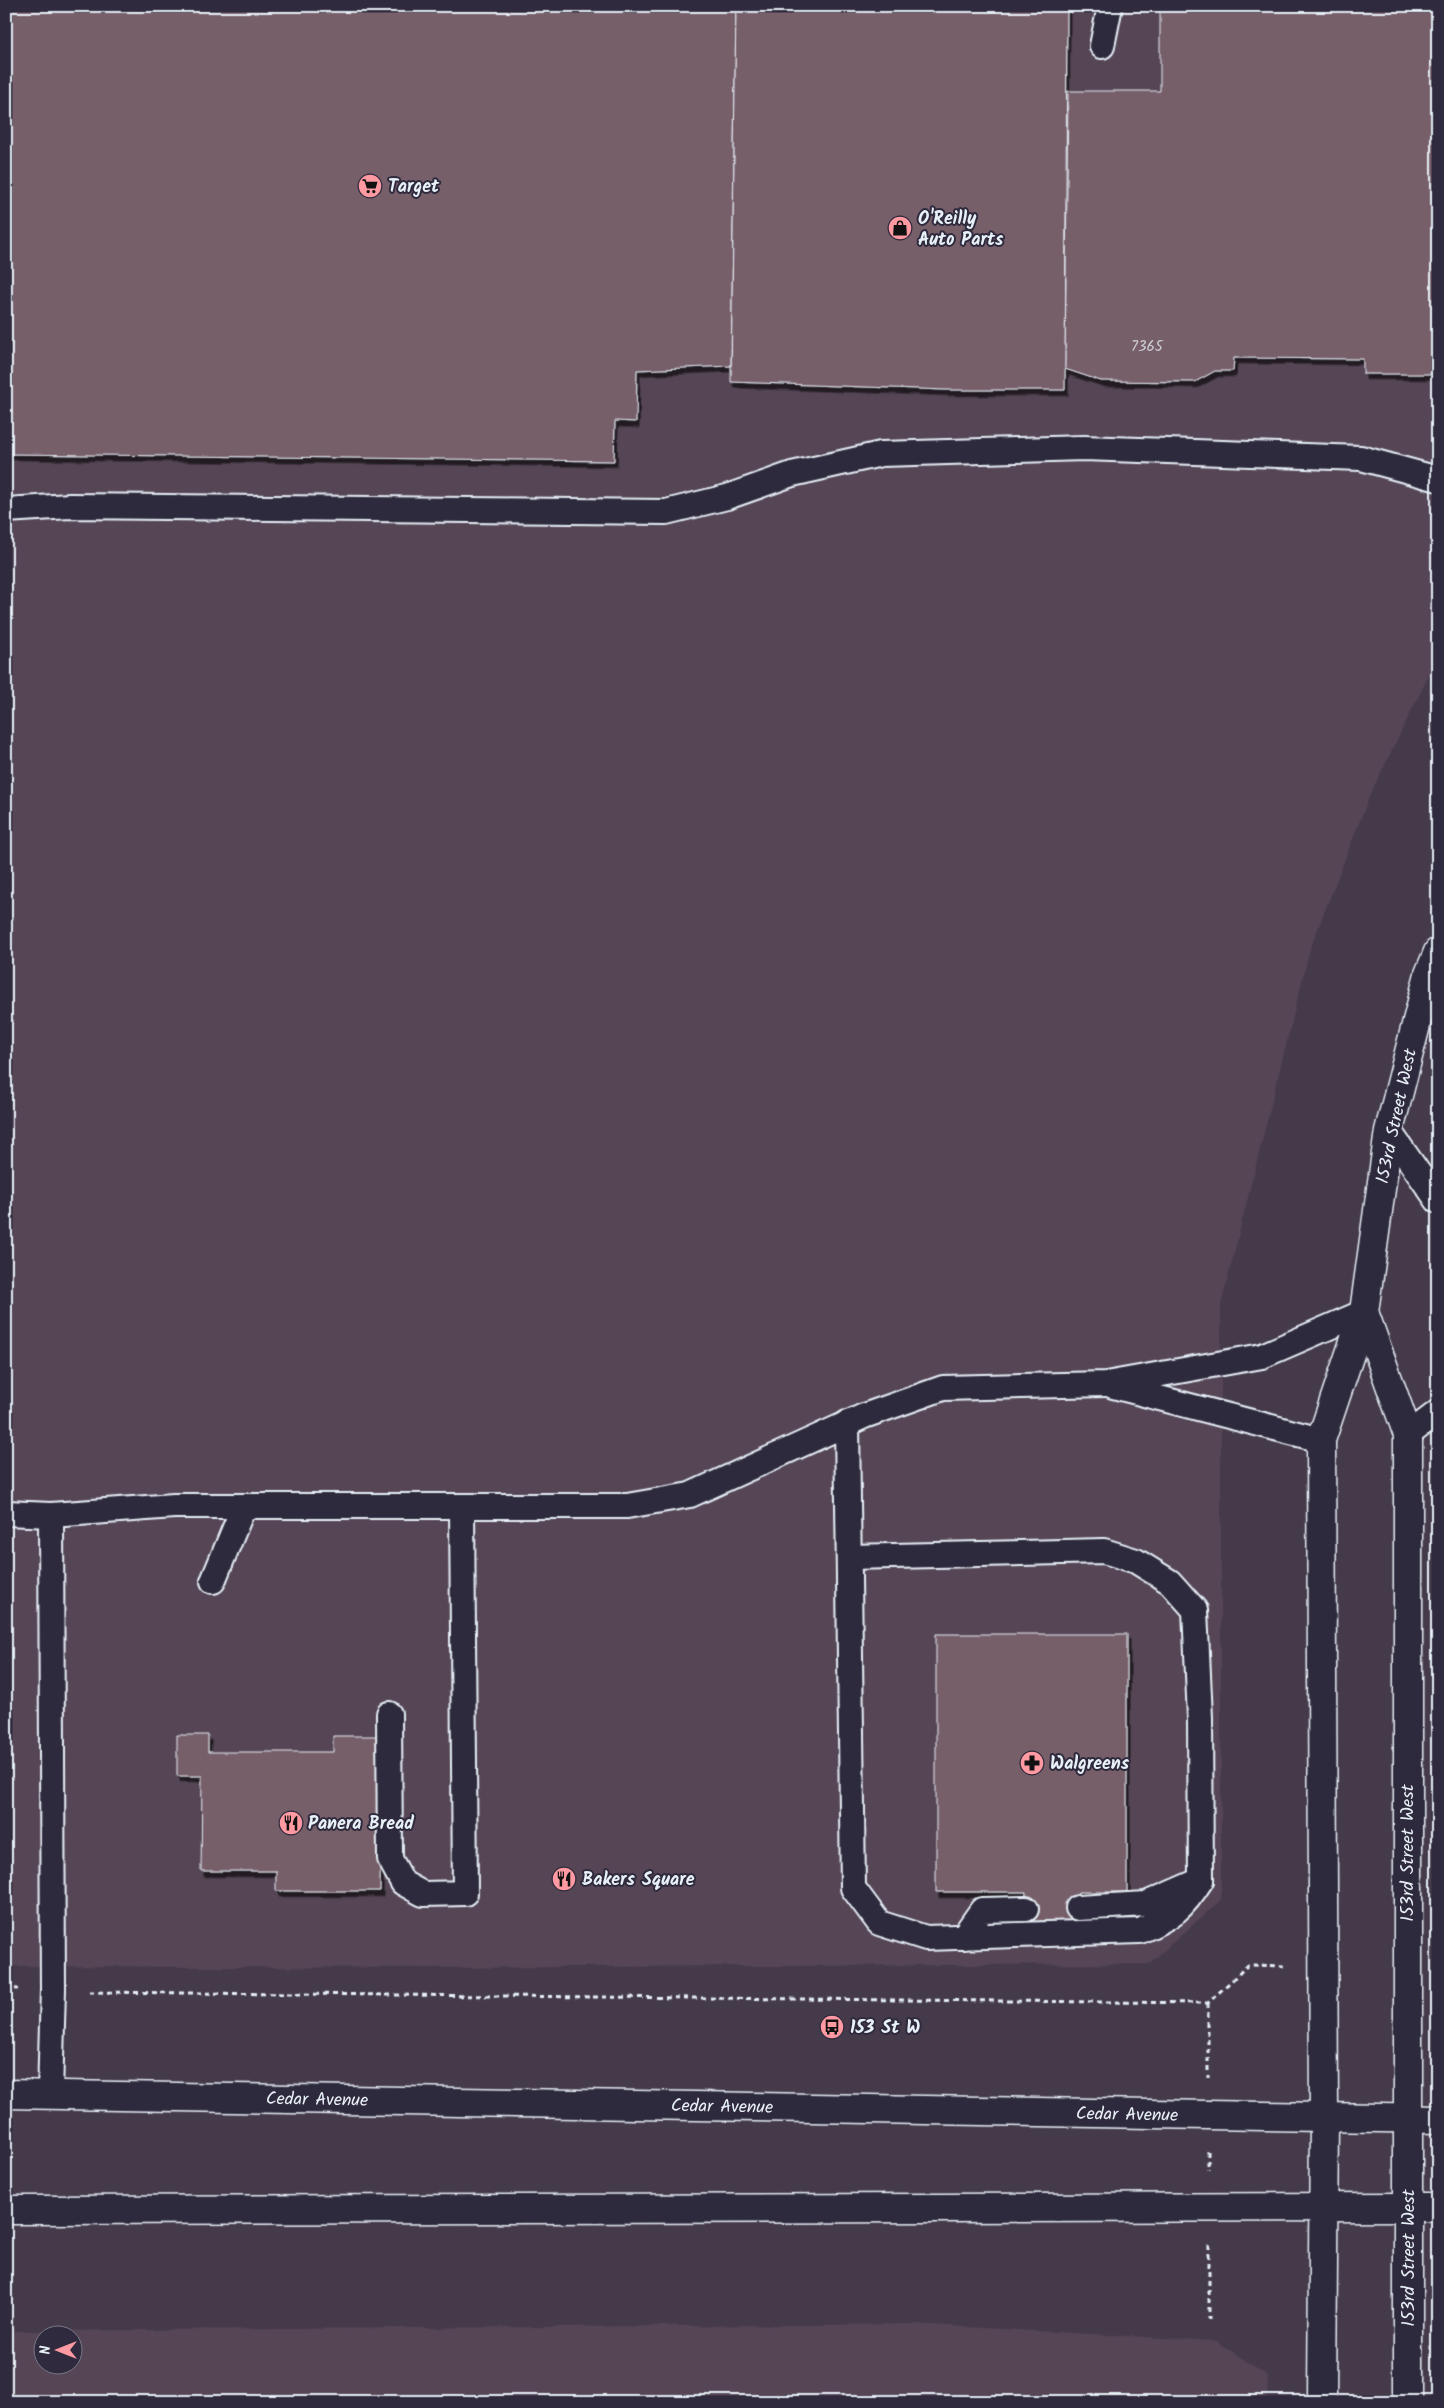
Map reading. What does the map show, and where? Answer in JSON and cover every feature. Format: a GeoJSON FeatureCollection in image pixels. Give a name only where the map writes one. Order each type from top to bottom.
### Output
{"type":"FeatureCollection","features":[{"type":"Feature","properties":{"kind":"main road","name":"153rd Street West"},"geometry":{"type":"LineString","coordinates":[[1322,2402],[1324,2118],[1321,1440],[1364,1312],[1389,1131],[1428,974],[1438,952]]}},
{"type":"Feature","properties":{"kind":"main road","name":"153rd Street West"},"geometry":{"type":"LineString","coordinates":[[1364,1312],[1408,1435],[1408,2402]]}},
{"type":"Feature","properties":{"kind":"main road","name":"Cedar Avenue"},"geometry":{"type":"LineString","coordinates":[[6,2094],[1438,2119]]}},
{"type":"Feature","properties":{"kind":"main road"},"geometry":{"type":"LineString","coordinates":[[6,2210],[1322,2205],[1438,2207]]}},
{"type":"Feature","properties":{"kind":"lane"},"geometry":{"type":"LineString","coordinates":[[1102,46],[1110,6]]}},
{"type":"Feature","properties":{"kind":"lane"},"geometry":{"type":"LineString","coordinates":[[6,510],[70,506],[666,512],[727,498],[792,474],[880,454],[1084,448],[1361,458],[1438,479]]}},
{"type":"Feature","properties":{"kind":"lane"},"geometry":{"type":"LineString","coordinates":[[1389,1131],[1438,1201]]}},
{"type":"Feature","properties":{"kind":"lane"},"geometry":{"type":"LineString","coordinates":[[6,1513],[51,1515],[174,1506],[627,1506],[690,1495],[847,1423],[942,1388],[1106,1384],[1262,1356],[1364,1312]]}},
{"type":"Feature","properties":{"kind":"lane"},"geometry":{"type":"LineString","coordinates":[[1106,1384],[1321,1440]]}},
{"type":"Feature","properties":{"kind":"lane"},"geometry":{"type":"LineString","coordinates":[[1408,1435],[1438,1412]]}},
{"type":"Feature","properties":{"kind":"lane"},"geometry":{"type":"LineString","coordinates":[[847,1423],[853,1888],[879,1923],[926,1938],[1140,1931],[1166,1920],[1187,1903],[1201,1880],[1200,1718],[1195,1610],[1170,1582],[1136,1561],[1104,1551],[850,1557]]}},
{"type":"Feature","properties":{"kind":"lane"},"geometry":{"type":"LineString","coordinates":[[213,1581],[244,1506]]}},
{"type":"Feature","properties":{"kind":"lane"},"geometry":{"type":"LineString","coordinates":[[389,1714],[390,1859],[403,1883],[423,1894],[465,1893],[462,1506]]}},
{"type":"Feature","properties":{"kind":"lane"},"geometry":{"type":"LineString","coordinates":[[50,2094],[53,1989],[51,1515]]}},
{"type":"Feature","properties":{"kind":"lane"},"geometry":{"type":"LineString","coordinates":[[1078,1908],[1146,1904],[1201,1880]]}},
{"type":"Feature","properties":{"kind":"lane"},"geometry":{"type":"LineString","coordinates":[[963,1937],[982,1910],[1026,1909]]}},
{"type":"Feature","properties":{"kind":"path"},"geometry":{"type":"LineString","coordinates":[[6,1988],[119,1994],[1208,2003],[1248,1965],[1322,1967]]}},
{"type":"Feature","properties":{"kind":"path"},"geometry":{"type":"LineString","coordinates":[[1208,2003],[1209,2320]]}},
{"type":"Feature","properties":{"kind":"shaded area"},"geometry":{"type":"Polygon","coordinates":[[[6,6],[1438,6],[1438,657],[1370,795],[1310,949],[1221,1306],[1221,1900],[1149,1964],[427,1968],[6,1966],[6,6]]]}},
{"type":"Feature","properties":{"kind":"shaded area"},"geometry":{"type":"Polygon","coordinates":[[[914,2324],[1217,2341],[1268,2376],[1267,2402],[6,2402],[6,2331],[32,2331],[32,2376],[82,2376],[82,2330],[914,2324]]]}},
{"type":"Feature","properties":{"kind":"building","name":"Target"},"geometry":{"type":"Polygon","coordinates":[[[6,6],[736,6],[731,366],[637,370],[636,422],[615,421],[614,461],[6,454],[6,6]]]}},
{"type":"Feature","properties":{"kind":"building","name":"O'Reilly Auto Parts"},"geometry":{"type":"Polygon","coordinates":[[[736,6],[1067,6],[1065,390],[945,390],[731,382],[736,6]]]}},
{"type":"Feature","properties":{"kind":"building"},"geometry":{"type":"Polygon","coordinates":[[[1160,6],[1438,6],[1438,374],[1363,374],[1363,359],[1234,358],[1233,371],[1215,371],[1195,382],[1101,381],[1065,369],[1068,91],[1160,91],[1160,6]]]}},
{"type":"Feature","properties":{"kind":"building","name":"Walgreens"},"geometry":{"type":"Polygon","coordinates":[[[936,1634],[1127,1634],[1127,1892],[1078,1892],[1078,1924],[1026,1924],[1026,1892],[936,1892],[936,1634]]]}},
{"type":"Feature","properties":{"kind":"building","name":"Panera Bread"},"geometry":{"type":"Polygon","coordinates":[[[177,1735],[208,1735],[208,1752],[333,1752],[333,1736],[381,1736],[380,1891],[276,1891],[276,1871],[201,1871],[202,1776],[177,1776],[177,1735]]]}},
{"type":"Feature","properties":{"kind":"place","name":"Target"},"geometry":{"type":"Point","coordinates":[370,186]}},
{"type":"Feature","properties":{"kind":"place","name":"O'Reilly Auto Parts"},"geometry":{"type":"Point","coordinates":[900,228]}},
{"type":"Feature","properties":{"kind":"place","name":"Walgreens"},"geometry":{"type":"Point","coordinates":[1032,1763]}},
{"type":"Feature","properties":{"kind":"place","name":"Panera Bread"},"geometry":{"type":"Point","coordinates":[291,1823]}},
{"type":"Feature","properties":{"kind":"place","name":"Bakers Square"},"geometry":{"type":"Point","coordinates":[564,1879]}},
{"type":"Feature","properties":{"kind":"place","name":"153 St W"},"geometry":{"type":"Point","coordinates":[832,2027]}}]}
